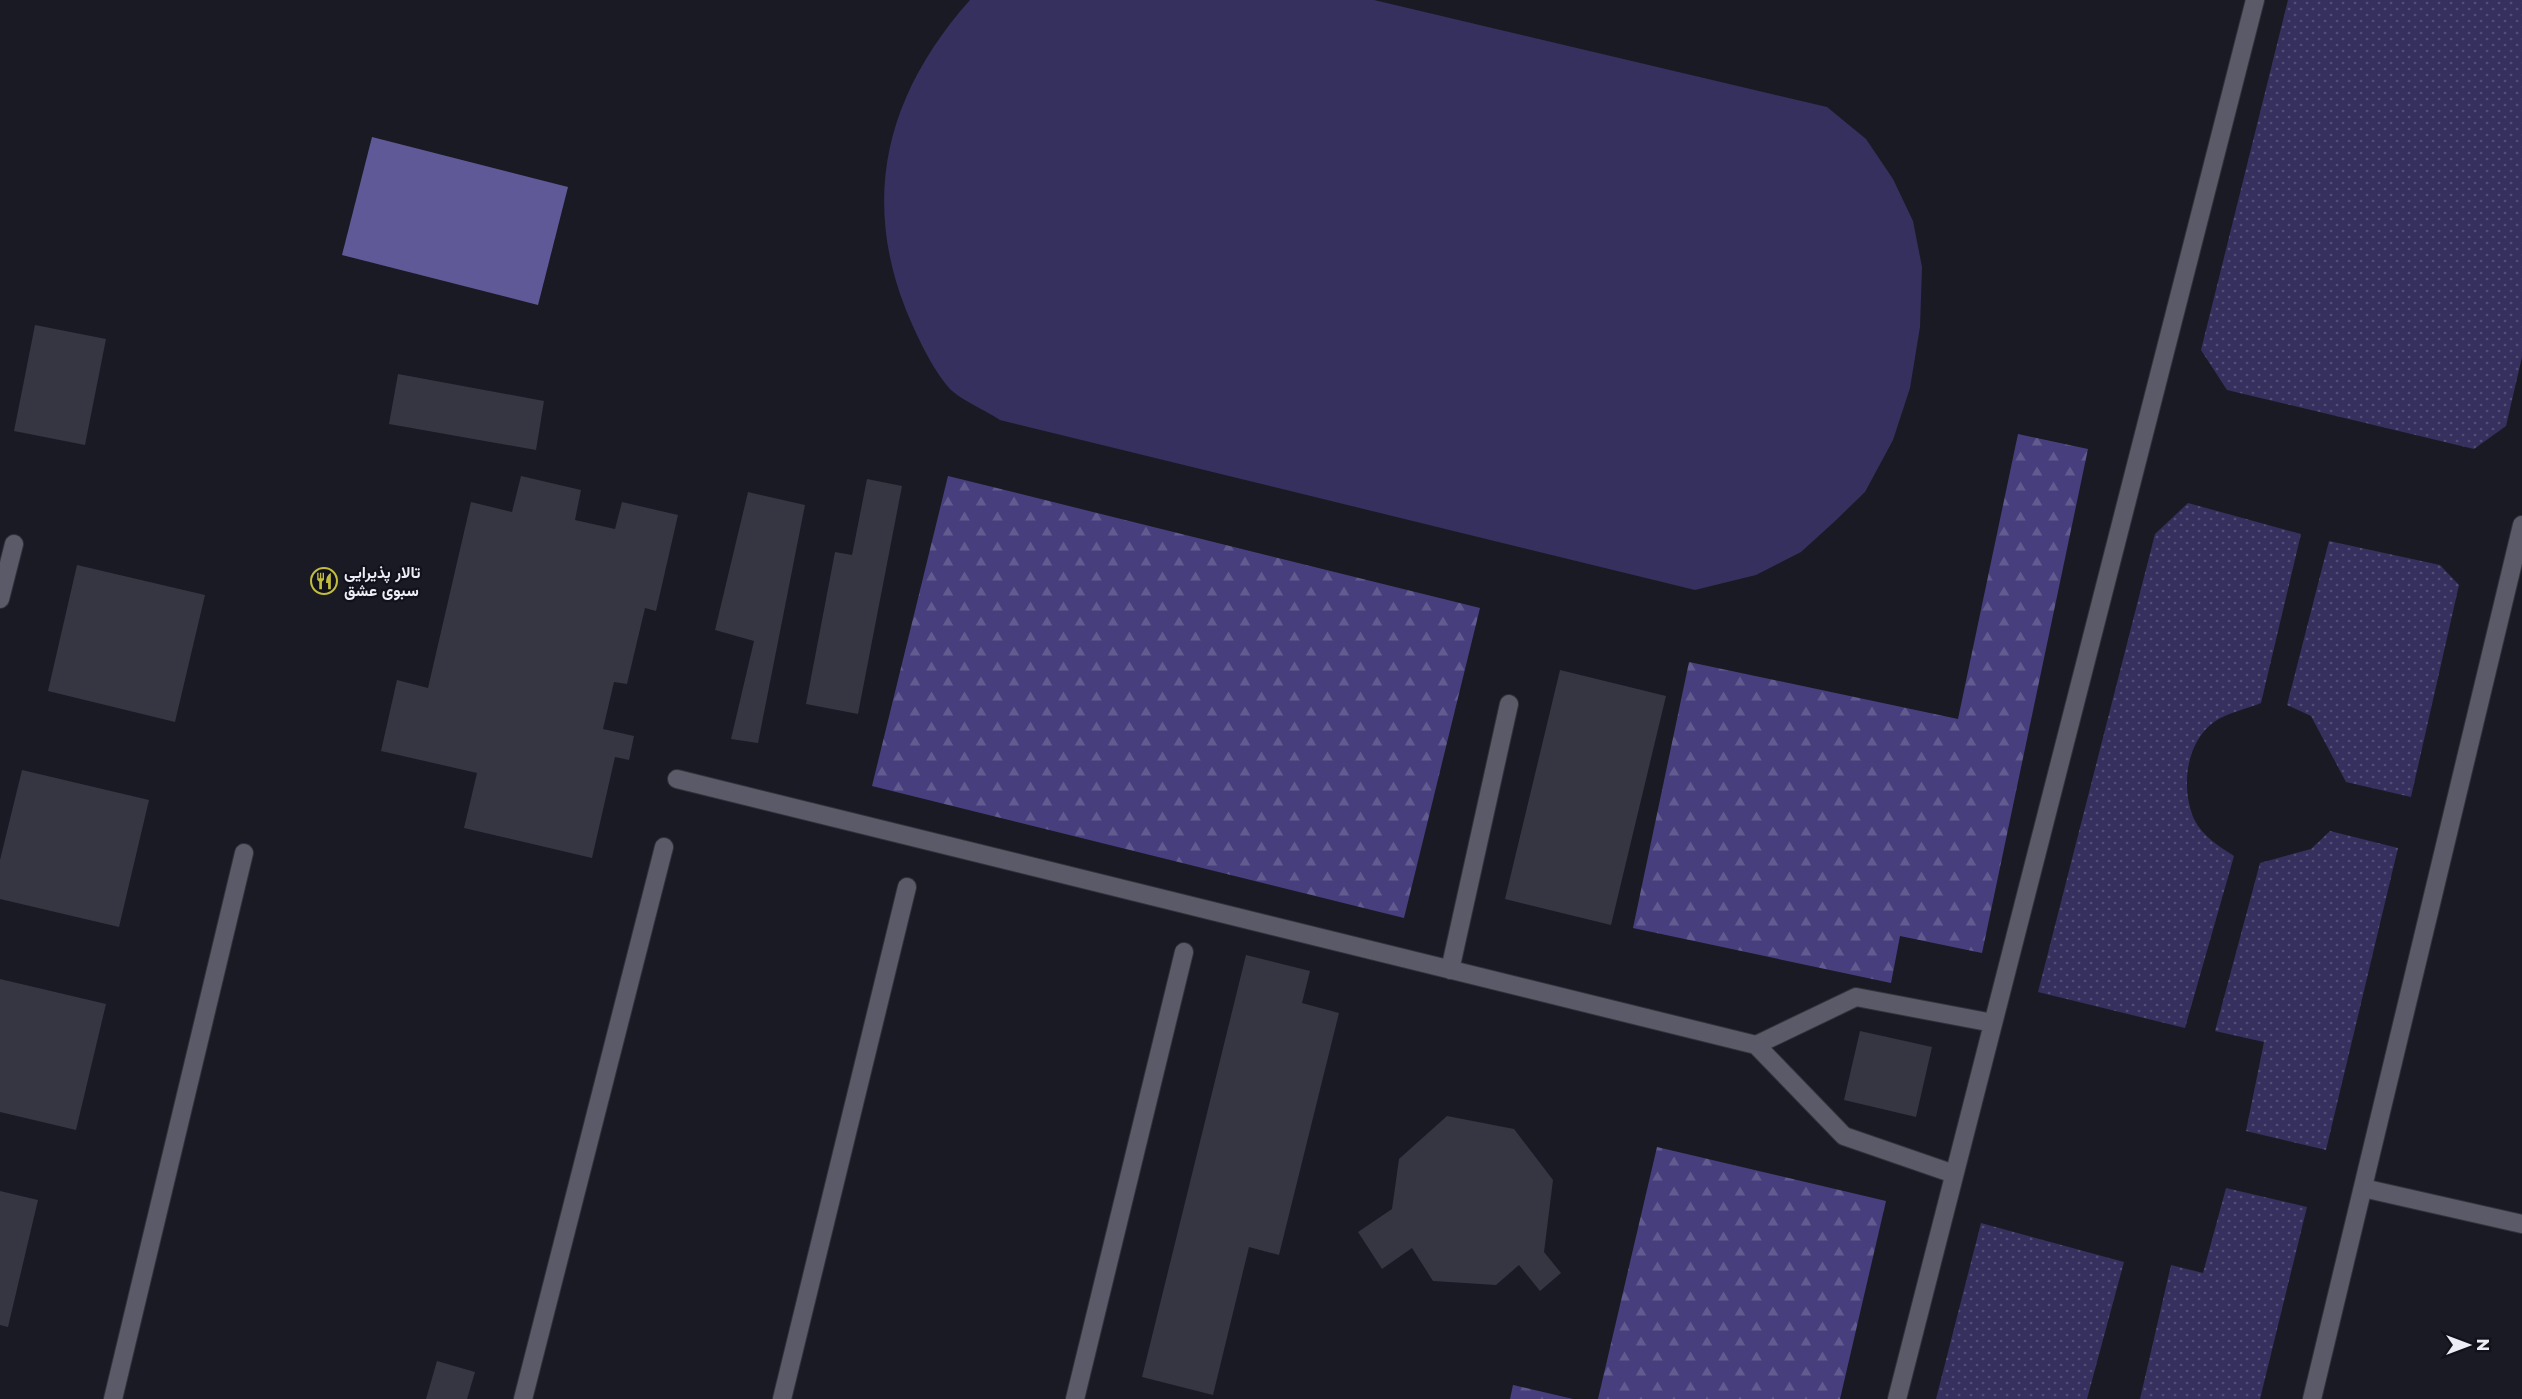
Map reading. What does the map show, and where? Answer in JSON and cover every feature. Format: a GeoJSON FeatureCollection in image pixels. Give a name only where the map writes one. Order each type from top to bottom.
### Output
{"type":"FeatureCollection","features":[{"type":"Feature","properties":{"kind":"lane"},"geometry":{"type":"LineString","coordinates":[[1897,1399],[2255,0]]}},
{"type":"Feature","properties":{"kind":"lane"},"geometry":{"type":"LineString","coordinates":[[2312,1399],[2522,525]]}},
{"type":"Feature","properties":{"kind":"lane"},"geometry":{"type":"LineString","coordinates":[[0,599],[14,544]]}},
{"type":"Feature","properties":{"kind":"lane"},"geometry":{"type":"LineString","coordinates":[[1450,969],[1509,704]]}},
{"type":"Feature","properties":{"kind":"lane"},"geometry":{"type":"LineString","coordinates":[[677,779],[1756,1045],[1844,1136],[1954,1174]]}},
{"type":"Feature","properties":{"kind":"lane"},"geometry":{"type":"LineString","coordinates":[[523,1399],[664,847]]}},
{"type":"Feature","properties":{"kind":"lane"},"geometry":{"type":"LineString","coordinates":[[113,1399],[244,852]]}},
{"type":"Feature","properties":{"kind":"lane"},"geometry":{"type":"LineString","coordinates":[[782,1399],[907,887]]}},
{"type":"Feature","properties":{"kind":"lane"},"geometry":{"type":"LineString","coordinates":[[1075,1399],[1184,952]]}},
{"type":"Feature","properties":{"kind":"lane"},"geometry":{"type":"LineString","coordinates":[[1756,1045],[1856,997],[1993,1023]]}},
{"type":"Feature","properties":{"kind":"lane"},"geometry":{"type":"LineString","coordinates":[[2363,1188],[2522,1224]]}},
{"type":"Feature","properties":{"kind":"shaded area"},"geometry":{"type":"Polygon","coordinates":[[[970,0],[1374,0],[1827,107],[1866,139],[1893,179],[1913,221],[1922,267],[1920,327],[1910,388],[1893,440],[1865,492],[1801,552],[1756,575],[1695,590],[1000,420],[950,389],[931,362],[906,310],[892,267],[885,225],[885,185],[890,146],[902,107],[919,71],[942,35],[970,0]]]}},
{"type":"Feature","properties":{"kind":"shaded area"},"geometry":{"type":"Polygon","coordinates":[[[2288,0],[2522,0],[2522,357],[2506,426],[2474,449],[2227,390],[2201,350],[2288,0]]]}},
{"type":"Feature","properties":{"kind":"shaded area"},"geometry":{"type":"Polygon","coordinates":[[[372,137],[568,187],[538,305],[342,255],[372,137]]]}},
{"type":"Feature","properties":{"kind":"shaded area"},"geometry":{"type":"Polygon","coordinates":[[[2188,503],[2301,534],[2261,703],[2214,722],[2197,742],[2188,767],[2190,807],[2197,825],[2206,836],[2234,856],[2185,1028],[2038,992],[2155,534],[2188,503]]]}},
{"type":"Feature","properties":{"kind":"shaded area"},"geometry":{"type":"Polygon","coordinates":[[[2329,541],[2440,565],[2459,585],[2411,797],[2346,782],[2311,716],[2287,705],[2329,541]]]}},
{"type":"Feature","properties":{"kind":"shaded area"},"geometry":{"type":"Polygon","coordinates":[[[2330,831],[2398,848],[2326,1150],[2246,1131],[2264,1042],[2215,1031],[2260,863],[2311,849],[2330,831]]]}},
{"type":"Feature","properties":{"kind":"shaded area"},"geometry":{"type":"Polygon","coordinates":[[[2226,1188],[2307,1207],[2260,1399],[2140,1399],[2171,1265],[2203,1273],[2226,1188]]]}},
{"type":"Feature","properties":{"kind":"shaded area"},"geometry":{"type":"Polygon","coordinates":[[[1981,1223],[2124,1262],[2087,1399],[1936,1399],[1981,1223]]]}},
{"type":"Feature","properties":{"kind":"green space"},"geometry":{"type":"Polygon","coordinates":[[[2018,434],[2088,449],[1982,953],[1900,936],[1891,983],[1633,928],[1689,662],[1958,719],[2018,434]]]}},
{"type":"Feature","properties":{"kind":"green space"},"geometry":{"type":"Polygon","coordinates":[[[948,476],[1480,608],[1404,918],[872,786],[948,476]]]}},
{"type":"Feature","properties":{"kind":"green space"},"geometry":{"type":"Polygon","coordinates":[[[1657,1147],[1886,1201],[1840,1399],[1598,1399],[1657,1147]]]}},
{"type":"Feature","properties":{"kind":"green space"},"geometry":{"type":"Polygon","coordinates":[[[1513,1385],[1573,1399],[1510,1399],[1513,1385]]]}},
{"type":"Feature","properties":{"kind":"building"},"geometry":{"type":"Polygon","coordinates":[[[35,325],[106,339],[85,445],[14,431],[35,325]]]}},
{"type":"Feature","properties":{"kind":"building"},"geometry":{"type":"Polygon","coordinates":[[[398,374],[544,401],[536,450],[389,424],[398,374]]]}},
{"type":"Feature","properties":{"kind":"building"},"geometry":{"type":"Polygon","coordinates":[[[521,476],[581,490],[575,520],[615,529],[622,502],[678,515],[656,611],[645,608],[627,684],[614,682],[603,729],[634,736],[629,760],[615,757],[592,858],[464,828],[477,773],[381,751],[397,680],[428,688],[471,502],[512,512],[521,476]]]}},
{"type":"Feature","properties":{"kind":"building"},"geometry":{"type":"Polygon","coordinates":[[[867,479],[902,486],[858,714],[806,704],[835,552],[852,555],[867,479]]]}},
{"type":"Feature","properties":{"kind":"building"},"geometry":{"type":"Polygon","coordinates":[[[748,492],[805,505],[758,743],[731,739],[754,641],[715,630],[748,492]]]}},
{"type":"Feature","properties":{"kind":"building"},"geometry":{"type":"Polygon","coordinates":[[[77,565],[205,595],[175,722],[48,691],[77,565]]]}},
{"type":"Feature","properties":{"kind":"building"},"geometry":{"type":"Polygon","coordinates":[[[1560,670],[1666,696],[1611,925],[1505,899],[1560,670]]]}},
{"type":"Feature","properties":{"kind":"building"},"geometry":{"type":"Polygon","coordinates":[[[22,770],[149,800],[119,927],[0,899],[0,860],[22,770]]]}},
{"type":"Feature","properties":{"kind":"building"},"geometry":{"type":"Polygon","coordinates":[[[1246,955],[1310,971],[1302,1003],[1339,1013],[1279,1255],[1249,1247],[1213,1395],[1142,1377],[1246,955]]]}},
{"type":"Feature","properties":{"kind":"building"},"geometry":{"type":"Polygon","coordinates":[[[0,979],[106,1004],[76,1130],[0,1112],[0,979]]]}},
{"type":"Feature","properties":{"kind":"building"},"geometry":{"type":"Polygon","coordinates":[[[1860,1031],[1932,1047],[1916,1117],[1844,1100],[1860,1031]]]}},
{"type":"Feature","properties":{"kind":"building"},"geometry":{"type":"Polygon","coordinates":[[[1447,1116],[1514,1129],[1553,1180],[1544,1252],[1561,1273],[1540,1291],[1519,1265],[1496,1285],[1433,1281],[1412,1248],[1382,1269],[1358,1232],[1392,1209],[1399,1159],[1447,1116]]]}},
{"type":"Feature","properties":{"kind":"building"},"geometry":{"type":"Polygon","coordinates":[[[0,1191],[38,1200],[8,1327],[0,1325],[0,1191]]]}},
{"type":"Feature","properties":{"kind":"building"},"geometry":{"type":"Polygon","coordinates":[[[437,1361],[475,1372],[467,1399],[426,1399],[437,1361]]]}},
{"type":"Feature","properties":{"kind":"place","name":"تالار پذیرایی سبوی عشق"},"geometry":{"type":"Point","coordinates":[324,581]}}]}
